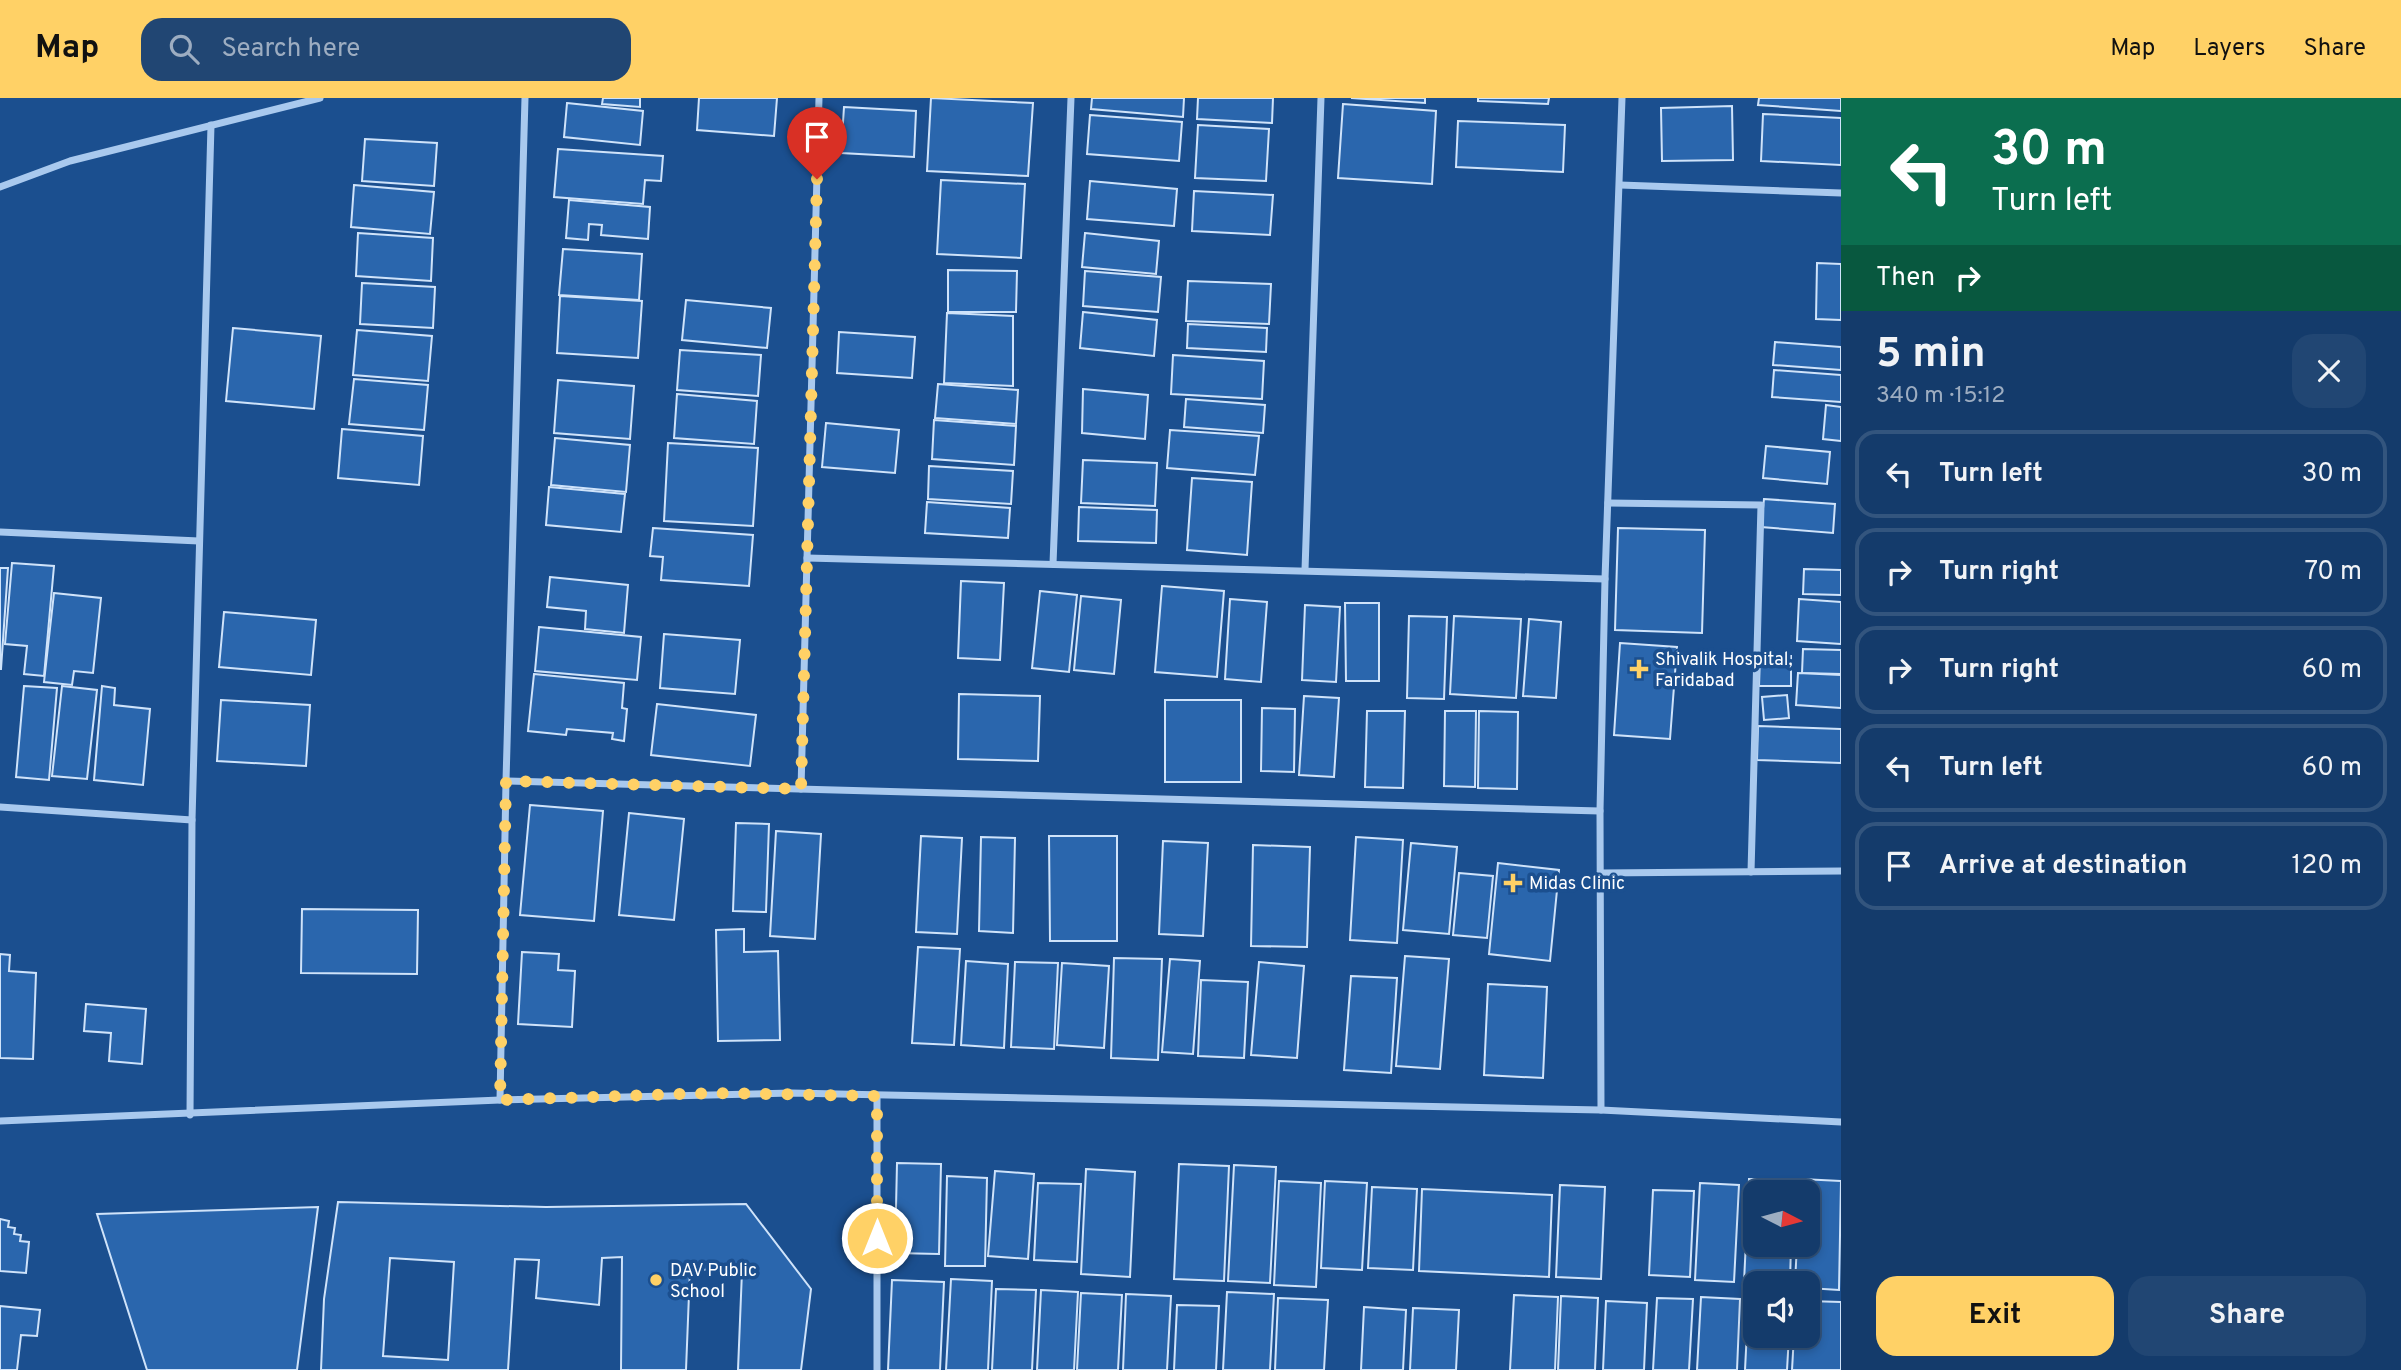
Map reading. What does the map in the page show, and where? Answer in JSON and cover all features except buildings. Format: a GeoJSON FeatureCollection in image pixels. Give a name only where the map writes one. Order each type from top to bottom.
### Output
{"type":"FeatureCollection","features":[{"type":"Feature","properties":{"kind":"street"},"geometry":{"type":"LineString","coordinates":[[0,187],[70,160],[320,98]]}},
{"type":"Feature","properties":{"kind":"street"},"geometry":{"type":"LineString","coordinates":[[500,1100],[525,98]]}},
{"type":"Feature","properties":{"kind":"street"},"geometry":{"type":"LineString","coordinates":[[801,789],[819,98]]}},
{"type":"Feature","properties":{"kind":"street"},"geometry":{"type":"LineString","coordinates":[[1053,564],[1071,98]]}},
{"type":"Feature","properties":{"kind":"street"},"geometry":{"type":"LineString","coordinates":[[1305,570],[1321,98]]}},
{"type":"Feature","properties":{"kind":"street"},"geometry":{"type":"LineString","coordinates":[[1601,1110],[1600,811],[1605,579],[1622,98]]}},
{"type":"Feature","properties":{"kind":"street"},"geometry":{"type":"LineString","coordinates":[[190,1115],[192,820],[211,125]]}},
{"type":"Feature","properties":{"kind":"street"},"geometry":{"type":"LineString","coordinates":[[1620,185],[1841,193]]}},
{"type":"Feature","properties":{"kind":"street"},"geometry":{"type":"LineString","coordinates":[[1608,503],[1761,505],[1751,872]]}},
{"type":"Feature","properties":{"kind":"street"},"geometry":{"type":"LineString","coordinates":[[0,532],[199,541]]}},
{"type":"Feature","properties":{"kind":"street"},"geometry":{"type":"LineString","coordinates":[[807,558],[1605,579]]}},
{"type":"Feature","properties":{"kind":"street"},"geometry":{"type":"LineString","coordinates":[[506,781],[1600,811]]}},
{"type":"Feature","properties":{"kind":"street"},"geometry":{"type":"LineString","coordinates":[[0,807],[192,820]]}},
{"type":"Feature","properties":{"kind":"street"},"geometry":{"type":"LineString","coordinates":[[1600,873],[1841,871]]}},
{"type":"Feature","properties":{"kind":"street"},"geometry":{"type":"LineString","coordinates":[[0,1121],[713,1093],[1601,1110],[1841,1122]]}},
{"type":"Feature","properties":{"kind":"street"},"geometry":{"type":"LineString","coordinates":[[877,1096],[877,1370]]}},
{"type":"Feature","properties":{"kind":"place","name":"Shivalik Hospital, Faridabad"},"geometry":{"type":"Point","coordinates":[1639,669]}},
{"type":"Feature","properties":{"kind":"place","name":"Midas Clinic"},"geometry":{"type":"Point","coordinates":[1513,883]}},
{"type":"Feature","properties":{"kind":"place","name":"DAV Public School"},"geometry":{"type":"Point","coordinates":[656,1280]}},
{"type":"Feature","properties":{"kind":"route"},"geometry":{"type":"LineString","coordinates":[[817,179],[801,789],[506,781],[500,1100],[713,1093],[877,1096],[877,1238]]}}]}
